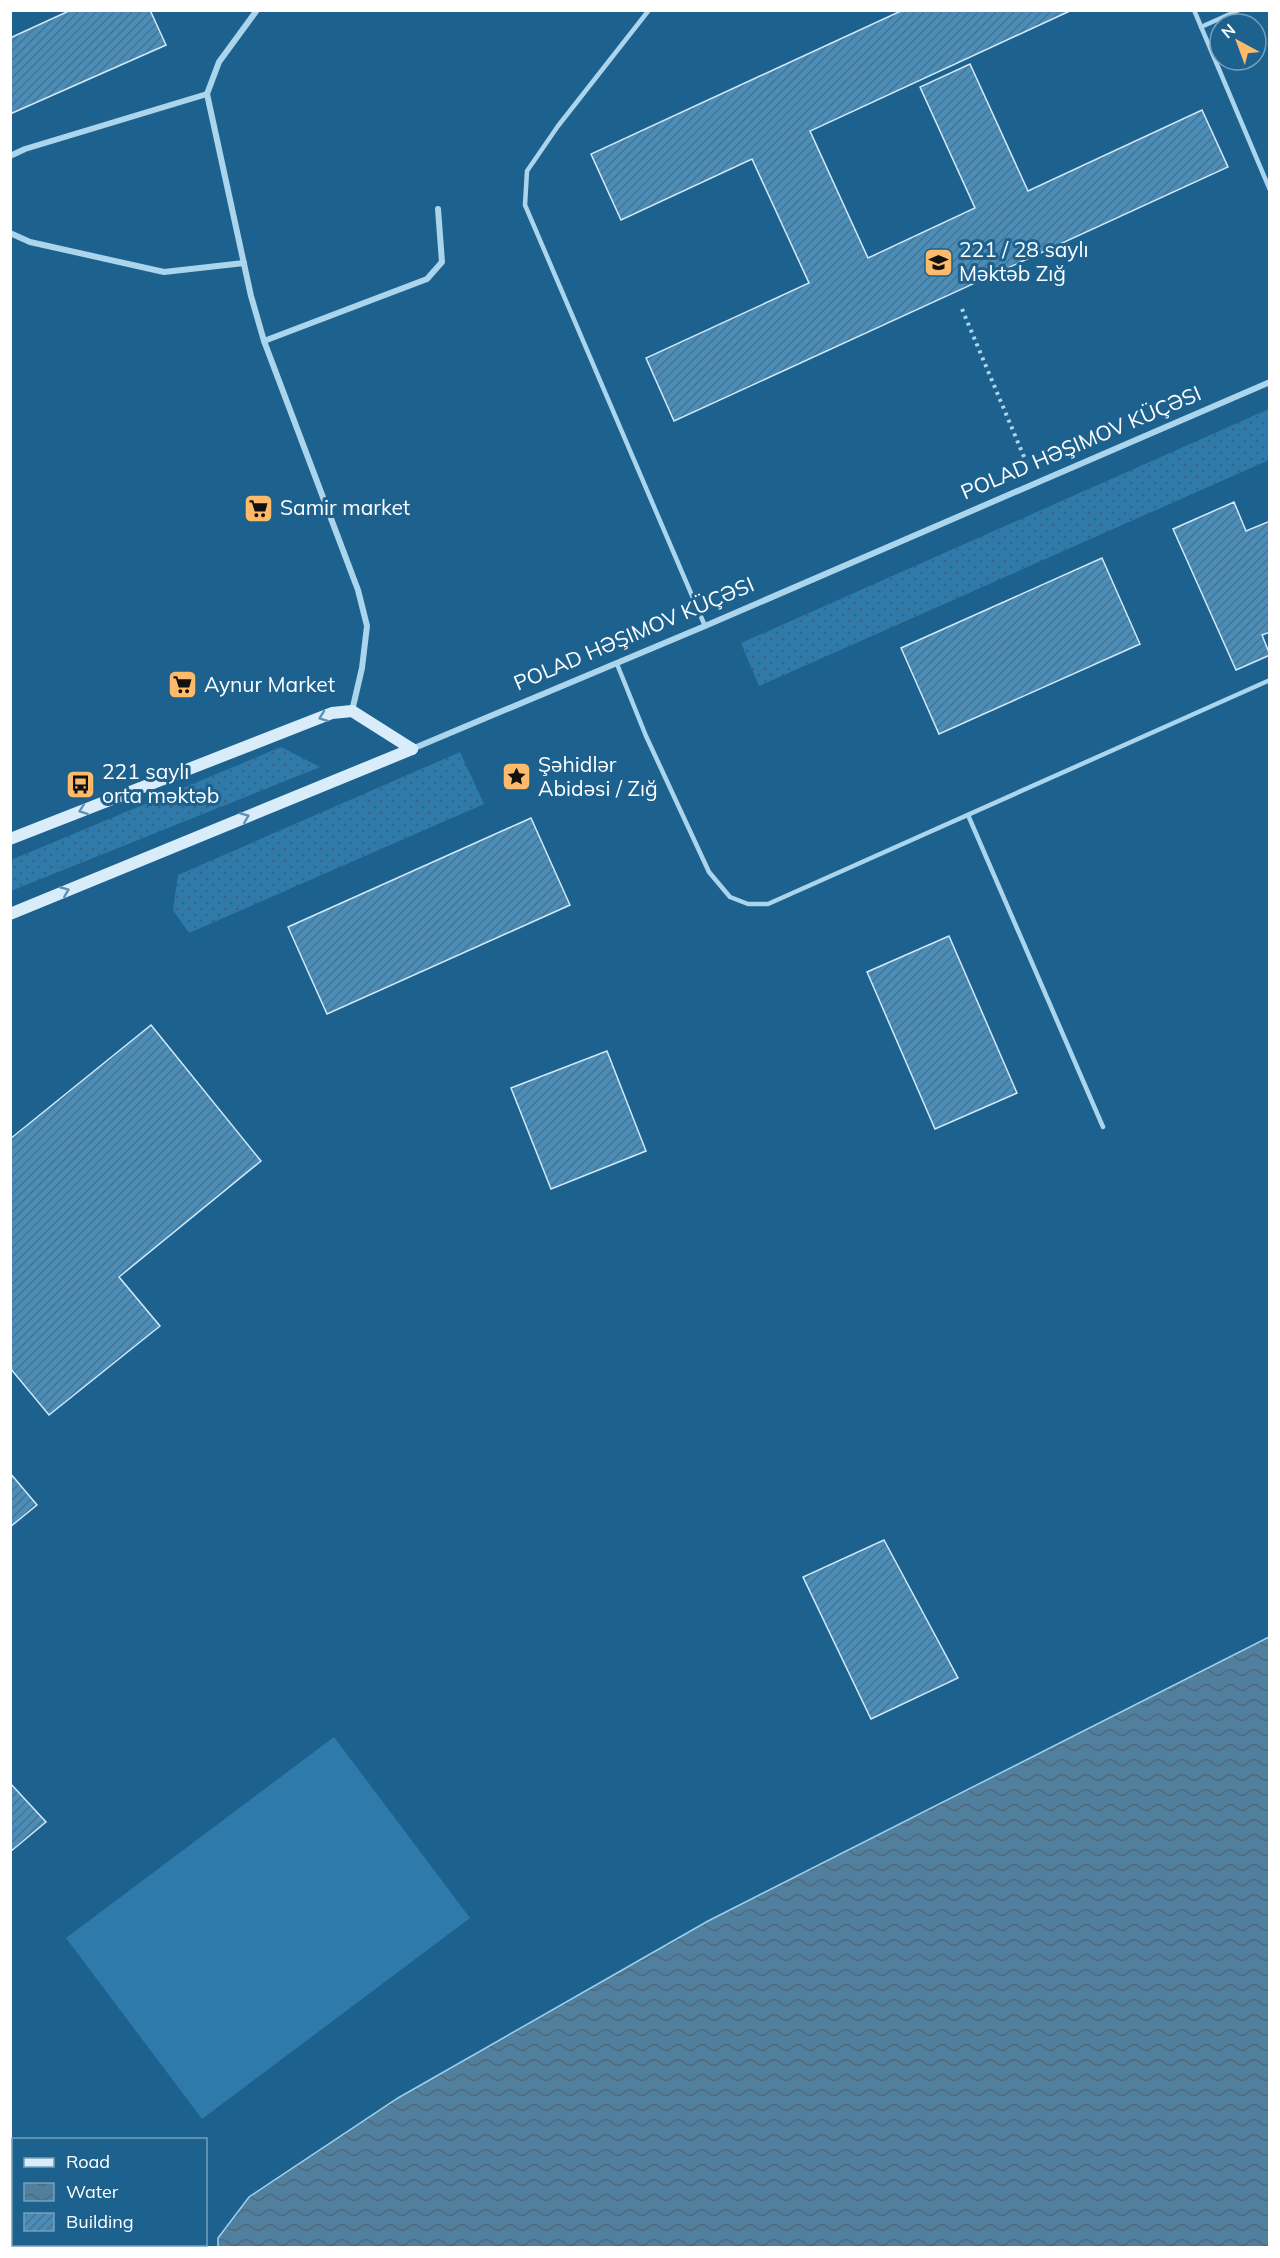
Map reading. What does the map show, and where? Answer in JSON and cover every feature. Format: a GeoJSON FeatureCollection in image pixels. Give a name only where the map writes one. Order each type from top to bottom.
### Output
{"type":"FeatureCollection","features":[{"type":"Feature","properties":{"kind":"street"},"geometry":{"type":"LineString","coordinates":[[257,10],[219,62],[207,94],[244,263],[264,341],[358,590],[367,626],[362,668],[352,711]]}},
{"type":"Feature","properties":{"kind":"street"},"geometry":{"type":"LineString","coordinates":[[10,156],[25,149],[207,94]]}},
{"type":"Feature","properties":{"kind":"street"},"geometry":{"type":"LineString","coordinates":[[264,341],[427,279],[442,262],[438,209]]}},
{"type":"Feature","properties":{"kind":"street"},"geometry":{"type":"LineString","coordinates":[[10,233],[30,242],[164,272],[244,263]]}},
{"type":"Feature","properties":{"kind":"street","name":"POLAD HƏŞIMOV KÜÇƏSI"},"geometry":{"type":"LineString","coordinates":[[10,914],[617,664],[1269,382]]}},
{"type":"Feature","properties":{"kind":"street"},"geometry":{"type":"LineString","coordinates":[[10,838],[332,713],[352,711],[412,748]]}},
{"type":"Feature","properties":{"kind":"lane"},"geometry":{"type":"LineString","coordinates":[[649,10],[558,126],[527,171],[525,205],[705,626]]}},
{"type":"Feature","properties":{"kind":"lane"},"geometry":{"type":"LineString","coordinates":[[1194,10],[1269,190]]}},
{"type":"Feature","properties":{"kind":"lane"},"geometry":{"type":"LineString","coordinates":[[1201,27],[1239,10]]}},
{"type":"Feature","properties":{"kind":"lane"},"geometry":{"type":"LineString","coordinates":[[617,664],[646,736],[709,872],[730,897],[748,904],[768,904],[1269,680]]}},
{"type":"Feature","properties":{"kind":"lane"},"geometry":{"type":"LineString","coordinates":[[968,815],[1103,1127]]}},
{"type":"Feature","properties":{"kind":"path"},"geometry":{"type":"LineString","coordinates":[[962,309],[1036,484]]}},
{"type":"Feature","properties":{"kind":"shaded area"},"geometry":{"type":"Polygon","coordinates":[[[1269,409],[1269,460],[759,686],[741,643],[1269,409]]]}},
{"type":"Feature","properties":{"kind":"shaded area"},"geometry":{"type":"Polygon","coordinates":[[[281,747],[320,767],[11,891],[11,860],[281,747]]]}},
{"type":"Feature","properties":{"kind":"shaded area"},"geometry":{"type":"Polygon","coordinates":[[[460,752],[484,804],[189,933],[173,910],[178,875],[460,752]]]}},
{"type":"Feature","properties":{"kind":"shaded area"},"geometry":{"type":"Polygon","coordinates":[[[334,1737],[470,1918],[202,2119],[66,1938],[334,1737]]]}},
{"type":"Feature","properties":{"kind":"water"},"geometry":{"type":"Polygon","coordinates":[[[1269,1637],[1269,2247],[218,2247],[218,2238],[249,2197],[398,2098],[708,1921],[1269,1637]]]}},
{"type":"Feature","properties":{"kind":"building"},"geometry":{"type":"Polygon","coordinates":[[[71,10],[150,10],[166,45],[10,114],[10,38],[71,10]]]}},
{"type":"Feature","properties":{"kind":"building"},"geometry":{"type":"Polygon","coordinates":[[[903,10],[1072,10],[810,131],[868,258],[975,208],[920,87],[970,64],[1028,191],[1202,110],[1228,167],[674,421],[646,358],[809,283],[752,159],[621,220],[591,154],[903,10]]]}},
{"type":"Feature","properties":{"kind":"building"},"geometry":{"type":"Polygon","coordinates":[[[1234,502],[1246,531],[1270,521],[1270,632],[1262,635],[1270,655],[1236,670],[1173,529],[1234,502]]]}},
{"type":"Feature","properties":{"kind":"building"},"geometry":{"type":"Polygon","coordinates":[[[1102,558],[1140,644],[939,734],[901,648],[1102,558]]]}},
{"type":"Feature","properties":{"kind":"building"},"geometry":{"type":"Polygon","coordinates":[[[531,818],[570,905],[327,1014],[288,927],[531,818]]]}},
{"type":"Feature","properties":{"kind":"building"},"geometry":{"type":"Polygon","coordinates":[[[949,936],[1017,1093],[935,1129],[867,972],[949,936]]]}},
{"type":"Feature","properties":{"kind":"building"},"geometry":{"type":"Polygon","coordinates":[[[151,1025],[261,1161],[119,1277],[160,1326],[49,1415],[10,1368],[10,1139],[151,1025]]]}},
{"type":"Feature","properties":{"kind":"building"},"geometry":{"type":"Polygon","coordinates":[[[607,1051],[646,1151],[551,1189],[511,1088],[607,1051]]]}},
{"type":"Feature","properties":{"kind":"building"},"geometry":{"type":"Polygon","coordinates":[[[10,1473],[37,1505],[10,1527],[10,1473]]]}},
{"type":"Feature","properties":{"kind":"building"},"geometry":{"type":"Polygon","coordinates":[[[884,1540],[958,1678],[871,1719],[803,1577],[884,1540]]]}},
{"type":"Feature","properties":{"kind":"building"},"geometry":{"type":"Polygon","coordinates":[[[10,1783],[46,1822],[10,1852],[10,1783]]]}},
{"type":"Feature","properties":{"kind":"place","name":"221 / 28 saylı Məktəb Zığ"},"geometry":{"type":"Point","coordinates":[938,262]}},
{"type":"Feature","properties":{"kind":"place","name":"Samir market"},"geometry":{"type":"Point","coordinates":[259,508]}},
{"type":"Feature","properties":{"kind":"place","name":"Aynur Market"},"geometry":{"type":"Point","coordinates":[183,685]}},
{"type":"Feature","properties":{"kind":"place","name":"Şəhidlər Abidəsi / Zığ"},"geometry":{"type":"Point","coordinates":[517,777]}},
{"type":"Feature","properties":{"kind":"place","name":"221 saylı orta məktəb"},"geometry":{"type":"Point","coordinates":[81,784]}}]}
